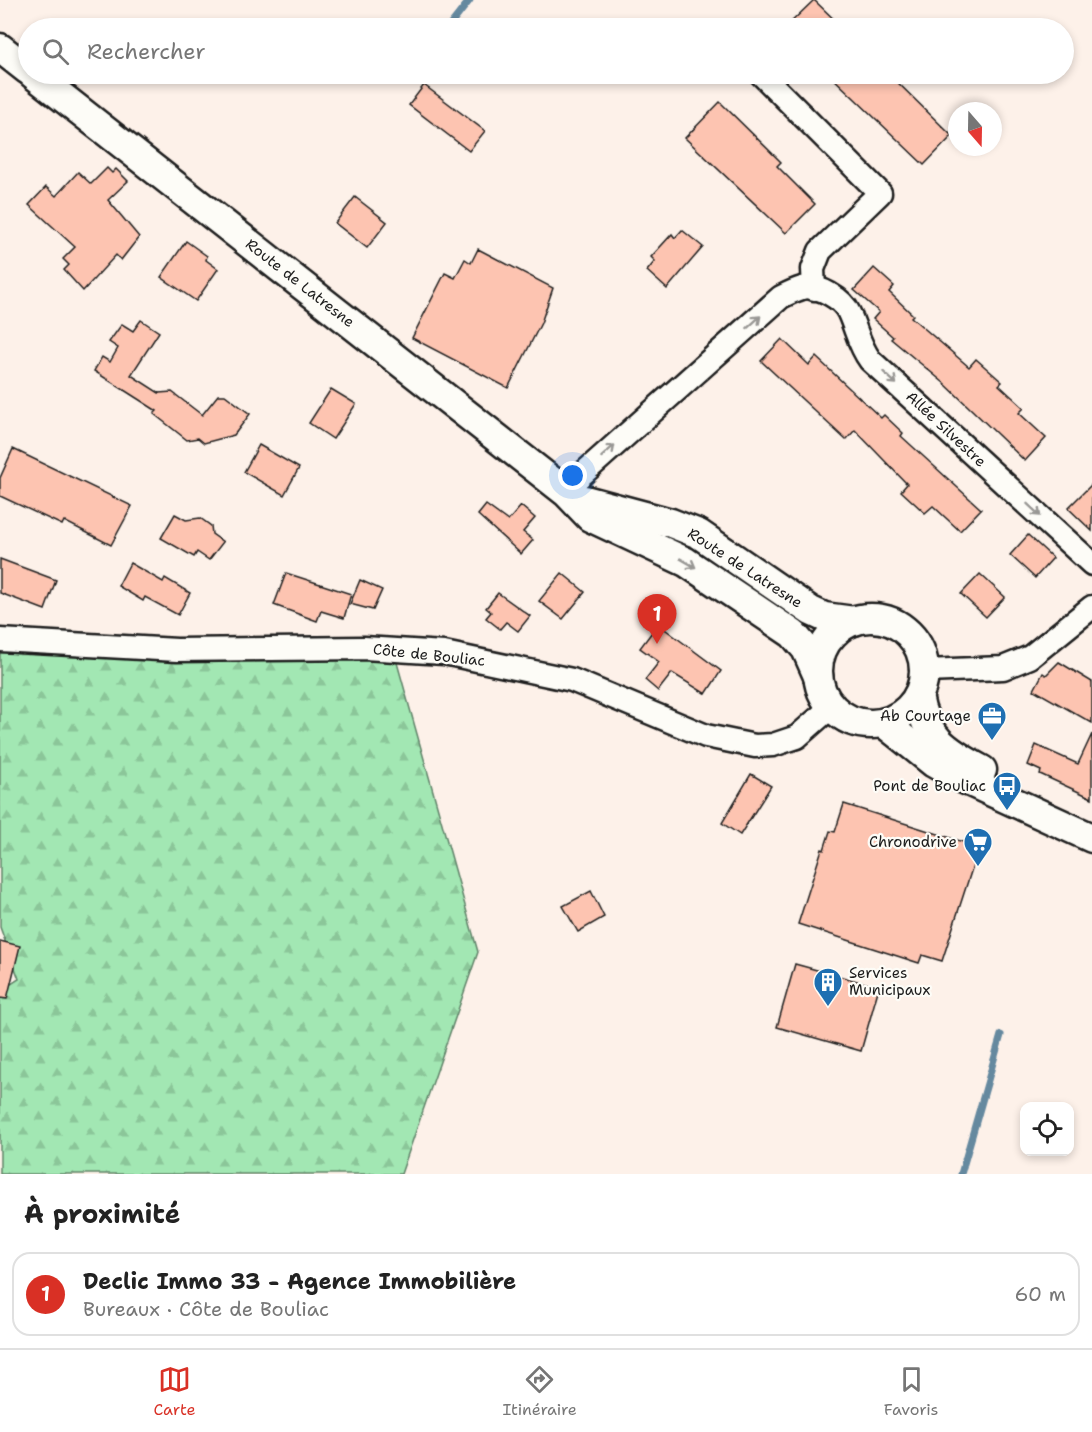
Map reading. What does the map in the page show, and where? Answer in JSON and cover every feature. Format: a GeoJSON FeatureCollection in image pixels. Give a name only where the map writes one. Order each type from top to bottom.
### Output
{"type":"FeatureCollection","features":[{"type":"Feature","properties":{"kind":"street"},"geometry":{"type":"LineString","coordinates":[[0,48],[18,62]]}},
{"type":"Feature","properties":{"kind":"street","name":"Route de Latresne"},"geometry":{"type":"LineString","coordinates":[[46,84],[567,493],[590,517],[650,531],[699,534],[811,611],[824,617],[854,621]]}},
{"type":"Feature","properties":{"kind":"street"},"geometry":{"type":"LineString","coordinates":[[567,493],[578,478],[781,297],[804,287],[814,289],[813,269],[820,251],[880,194],[770,84]]}},
{"type":"Feature","properties":{"kind":"street","name":"Allée Silvestre"},"geometry":{"type":"LineString","coordinates":[[814,289],[831,295],[848,310],[859,344],[870,360],[1092,564]]}},
{"type":"Feature","properties":{"kind":"street","name":"Route de Latresne"},"geometry":{"type":"LineString","coordinates":[[650,531],[686,562],[793,634],[806,649],[818,676]]}},
{"type":"Feature","properties":{"kind":"street"},"geometry":{"type":"LineString","coordinates":[[1092,607],[1030,657],[1002,668],[921,684],[900,717],[884,723],[855,722],[831,707],[822,693],[818,676],[819,658],[826,642],[838,629],[854,621],[871,618],[887,620],[902,628],[918,647],[921,684],[927,729],[964,760],[1092,822]]}},
{"type":"Feature","properties":{"kind":"street","name":"Côte de Bouliac"},"geometry":{"type":"LineString","coordinates":[[0,640],[177,650],[364,648],[444,653],[572,680],[706,736],[755,746],[773,745],[797,737],[831,707]]}},
{"type":"Feature","properties":{"kind":"street"},"geometry":{"type":"LineString","coordinates":[[884,723],[933,763],[1092,838]]}},
{"type":"Feature","properties":{"kind":"green space"},"geometry":{"type":"Polygon","coordinates":[[[0,648],[148,658],[396,659],[478,952],[401,1174],[0,1174],[0,991],[19,979],[0,927],[0,648]]]}},
{"type":"Feature","properties":{"kind":"building"},"geometry":{"type":"Polygon","coordinates":[[[814,0],[833,18],[795,18],[814,0]]]}},
{"type":"Feature","properties":{"kind":"building"},"geometry":{"type":"Polygon","coordinates":[[[839,84],[899,84],[948,132],[948,140],[924,165],[839,84]]]}},
{"type":"Feature","properties":{"kind":"building"},"geometry":{"type":"Polygon","coordinates":[[[424,85],[485,131],[469,151],[409,105],[424,85]]]}},
{"type":"Feature","properties":{"kind":"building"},"geometry":{"type":"Polygon","coordinates":[[[720,102],[781,162],[777,166],[815,204],[786,233],[685,138],[720,102]]]}},
{"type":"Feature","properties":{"kind":"building"},"geometry":{"type":"Polygon","coordinates":[[[107,168],[112,173],[116,169],[128,181],[108,200],[139,237],[121,260],[116,255],[83,291],[64,270],[69,265],[63,259],[75,247],[29,205],[46,187],[56,196],[78,172],[91,184],[107,168]]]}},
{"type":"Feature","properties":{"kind":"building"},"geometry":{"type":"Polygon","coordinates":[[[355,197],[387,222],[367,248],[335,223],[355,197]]]}},
{"type":"Feature","properties":{"kind":"building"},"geometry":{"type":"Polygon","coordinates":[[[682,230],[703,247],[667,289],[647,271],[655,261],[651,257],[672,234],[675,238],[682,230]]]}},
{"type":"Feature","properties":{"kind":"building"},"geometry":{"type":"Polygon","coordinates":[[[186,241],[207,256],[206,260],[218,269],[196,301],[161,277],[186,241]]]}},
{"type":"Feature","properties":{"kind":"building"},"geometry":{"type":"Polygon","coordinates":[[[478,249],[553,288],[541,323],[508,388],[412,338],[445,273],[455,278],[465,259],[471,263],[478,249]]]}},
{"type":"Feature","properties":{"kind":"building"},"geometry":{"type":"Polygon","coordinates":[[[874,268],[894,286],[889,292],[913,315],[911,317],[969,367],[976,359],[1002,382],[999,385],[1024,408],[1019,413],[1046,438],[1025,461],[944,383],[891,339],[893,337],[873,319],[879,312],[854,290],[874,268]]]}},
{"type":"Feature","properties":{"kind":"building"},"geometry":{"type":"Polygon","coordinates":[[[141,320],[159,332],[131,375],[159,393],[172,392],[202,415],[218,395],[225,395],[250,414],[234,435],[204,443],[198,438],[187,440],[154,414],[157,411],[94,371],[102,357],[110,362],[118,348],[109,342],[122,324],[133,331],[141,320]]]}},
{"type":"Feature","properties":{"kind":"building"},"geometry":{"type":"Polygon","coordinates":[[[782,339],[809,365],[816,357],[881,418],[884,415],[903,433],[901,436],[981,509],[960,531],[933,506],[925,513],[901,491],[907,484],[855,430],[846,440],[761,361],[782,339]]]}},
{"type":"Feature","properties":{"kind":"building"},"geometry":{"type":"Polygon","coordinates":[[[331,389],[356,404],[333,439],[309,423],[331,389]]]}},
{"type":"Feature","properties":{"kind":"building"},"geometry":{"type":"Polygon","coordinates":[[[259,445],[299,468],[284,495],[244,472],[259,445]]]}},
{"type":"Feature","properties":{"kind":"building"},"geometry":{"type":"Polygon","coordinates":[[[13,449],[132,506],[111,545],[64,521],[62,525],[0,496],[0,478],[13,449]]]}},
{"type":"Feature","properties":{"kind":"building"},"geometry":{"type":"Polygon","coordinates":[[[1092,484],[1092,531],[1068,508],[1092,484]]]}},
{"type":"Feature","properties":{"kind":"building"},"geometry":{"type":"Polygon","coordinates":[[[486,505],[508,521],[521,506],[535,518],[523,532],[533,540],[521,554],[478,515],[486,505]]]}},
{"type":"Feature","properties":{"kind":"building"},"geometry":{"type":"Polygon","coordinates":[[[175,514],[186,520],[200,518],[211,526],[212,534],[223,542],[209,560],[197,552],[194,557],[161,538],[175,514]]]}},
{"type":"Feature","properties":{"kind":"building"},"geometry":{"type":"Polygon","coordinates":[[[1028,535],[1053,558],[1035,578],[1010,555],[1028,535]]]}},
{"type":"Feature","properties":{"kind":"building"},"geometry":{"type":"Polygon","coordinates":[[[0,559],[56,580],[45,610],[0,593],[0,559]]]}},
{"type":"Feature","properties":{"kind":"building"},"geometry":{"type":"Polygon","coordinates":[[[130,563],[163,582],[165,578],[190,593],[178,615],[145,597],[143,601],[118,586],[130,563]]]}},
{"type":"Feature","properties":{"kind":"building"},"geometry":{"type":"Polygon","coordinates":[[[286,573],[351,594],[344,618],[321,611],[317,621],[274,605],[286,573]]]}},
{"type":"Feature","properties":{"kind":"building"},"geometry":{"type":"Polygon","coordinates":[[[562,573],[585,592],[563,619],[539,601],[562,573]]]}},
{"type":"Feature","properties":{"kind":"building"},"geometry":{"type":"Polygon","coordinates":[[[980,574],[1005,597],[986,617],[961,594],[980,574]]]}},
{"type":"Feature","properties":{"kind":"building"},"geometry":{"type":"Polygon","coordinates":[[[360,580],[382,590],[373,610],[350,604],[360,580]]]}},
{"type":"Feature","properties":{"kind":"building"},"geometry":{"type":"Polygon","coordinates":[[[498,593],[530,616],[518,631],[506,622],[500,629],[486,618],[491,612],[486,608],[498,593]]]}},
{"type":"Feature","properties":{"kind":"building"},"geometry":{"type":"Polygon","coordinates":[[[658,624],[721,671],[706,694],[672,673],[658,691],[645,680],[659,662],[640,648],[658,624]]]}},
{"type":"Feature","properties":{"kind":"building"},"geometry":{"type":"Polygon","coordinates":[[[1059,662],[1092,682],[1092,723],[1034,690],[1043,673],[1046,675],[1059,662]]]}},
{"type":"Feature","properties":{"kind":"building"},"geometry":{"type":"Polygon","coordinates":[[[1092,734],[1092,798],[1040,774],[1041,771],[1028,765],[1036,745],[1078,764],[1092,734]]]}},
{"type":"Feature","properties":{"kind":"building"},"geometry":{"type":"Polygon","coordinates":[[[751,774],[771,786],[740,835],[722,823],[751,774]]]}},
{"type":"Feature","properties":{"kind":"building"},"geometry":{"type":"Polygon","coordinates":[[[844,804],[979,847],[942,961],[922,955],[919,963],[798,924],[822,849],[824,850],[830,831],[835,832],[844,804]]]}},
{"type":"Feature","properties":{"kind":"building"},"geometry":{"type":"Polygon","coordinates":[[[591,891],[604,917],[578,932],[563,906],[591,891]]]}},
{"type":"Feature","properties":{"kind":"building"},"geometry":{"type":"Polygon","coordinates":[[[0,941],[20,946],[7,999],[0,998],[0,941]]]}},
{"type":"Feature","properties":{"kind":"building","name":"Services Municipaux"},"geometry":{"type":"Polygon","coordinates":[[[795,964],[879,987],[861,1051],[777,1027],[795,964]]]}},
{"type":"Feature","properties":{"kind":"waterway"},"geometry":{"type":"LineString","coordinates":[[456,18],[470,0]]}},
{"type":"Feature","properties":{"kind":"waterway"},"geometry":{"type":"LineString","coordinates":[[961,1174],[1001,1035]]}},
{"type":"Feature","properties":{"kind":"place","name":"Declic Immo 33 - Agence Immobilière"},"geometry":{"type":"Point","coordinates":[657,644]}},
{"type":"Feature","properties":{"kind":"place","name":"Ab Courtage"},"geometry":{"type":"Point","coordinates":[992,742]}},
{"type":"Feature","properties":{"kind":"place","name":"Pont de Bouliac"},"geometry":{"type":"Point","coordinates":[1007,812]}},
{"type":"Feature","properties":{"kind":"place","name":"Chronodrive"},"geometry":{"type":"Point","coordinates":[978,868]}},
{"type":"Feature","properties":{"kind":"place","name":"Services Municipaux"},"geometry":{"type":"Point","coordinates":[828,1008]}}]}
